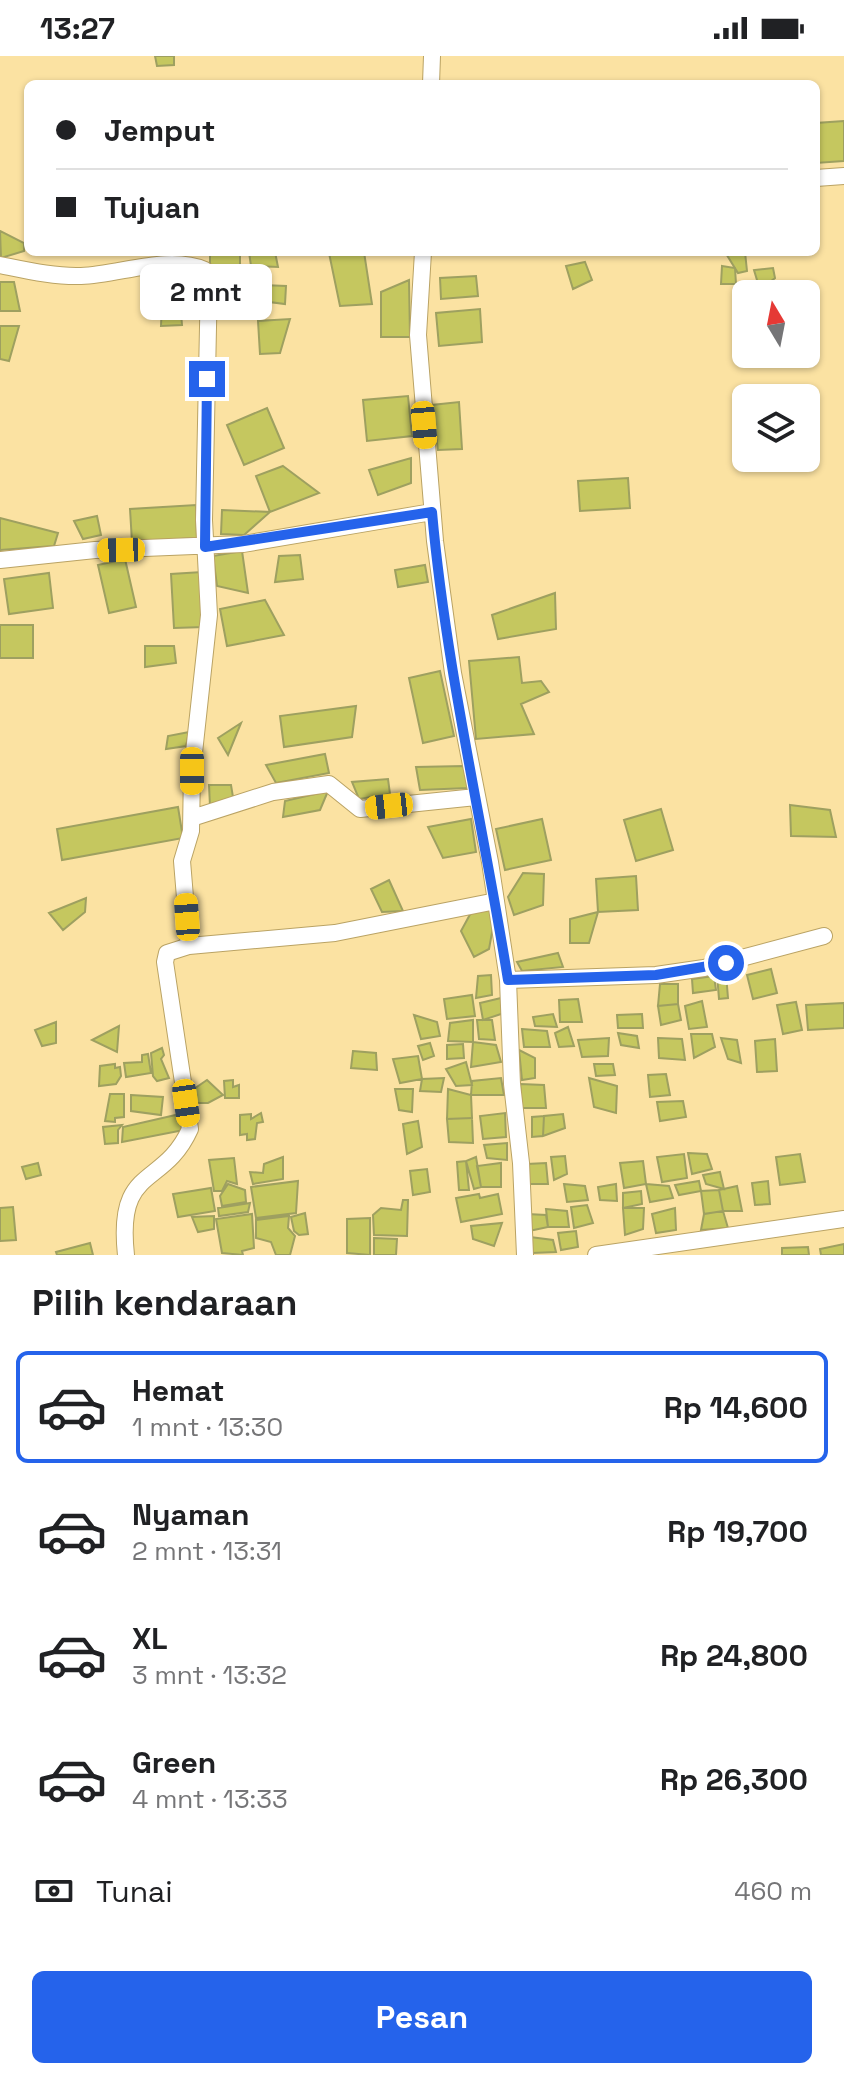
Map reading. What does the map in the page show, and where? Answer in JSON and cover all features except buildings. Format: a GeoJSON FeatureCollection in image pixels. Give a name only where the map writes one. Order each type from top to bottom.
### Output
{"type":"FeatureCollection","features":[{"type":"Feature","properties":{"kind":"street"},"geometry":{"type":"LineString","coordinates":[[431,80],[432,56]]}},
{"type":"Feature","properties":{"kind":"street"},"geometry":{"type":"LineString","coordinates":[[820,178],[844,176]]}},
{"type":"Feature","properties":{"kind":"street"},"geometry":{"type":"LineString","coordinates":[[423,256],[418,335],[432,512],[453,673],[508,980],[512,1084],[521,1163],[525,1255]]}},
{"type":"Feature","properties":{"kind":"street"},"geometry":{"type":"LineString","coordinates":[[0,265],[79,276],[156,265],[195,266],[205,270],[209,279],[205,547],[209,615],[192,771],[192,818],[182,861],[189,946]]}},
{"type":"Feature","properties":{"kind":"street"},"geometry":{"type":"LineString","coordinates":[[0,560],[95,550],[205,547],[432,512]]}},
{"type":"Feature","properties":{"kind":"street"},"geometry":{"type":"LineString","coordinates":[[192,818],[273,792],[329,784],[360,809],[476,797]]}},
{"type":"Feature","properties":{"kind":"street"},"geometry":{"type":"LineString","coordinates":[[126,1255],[126,1205],[138,1183],[181,1149],[190,1129],[165,962],[167,953],[189,946],[335,933],[496,901]]}},
{"type":"Feature","properties":{"kind":"street"},"geometry":{"type":"LineString","coordinates":[[508,980],[656,975],[704,968],[824,936]]}},
{"type":"Feature","properties":{"kind":"street"},"geometry":{"type":"LineString","coordinates":[[596,1255],[844,1219]]}},
{"type":"Feature","properties":{"kind":"route"},"geometry":{"type":"LineString","coordinates":[[207,379],[205,547],[243,544],[432,512],[453,673],[490,862],[508,980],[656,975],[726,963]]}}]}
